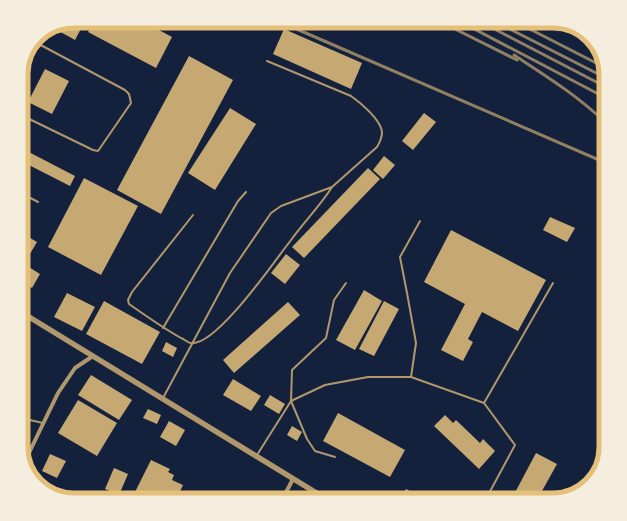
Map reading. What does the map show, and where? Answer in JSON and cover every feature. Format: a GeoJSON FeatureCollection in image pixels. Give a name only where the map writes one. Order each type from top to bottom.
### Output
{"type":"FeatureCollection","features":[{"type":"Feature","properties":{"kind":"street"},"geometry":{"type":"LineString","coordinates":[[28,316],[316,493]]}},
{"type":"Feature","properties":{"kind":"street"},"geometry":{"type":"LineString","coordinates":[[29,453],[58,393],[75,368],[93,356]]}},
{"type":"Feature","properties":{"kind":"street"},"geometry":{"type":"LineString","coordinates":[[286,493],[293,479]]}},
{"type":"Feature","properties":{"kind":"lane"},"geometry":{"type":"LineString","coordinates":[[28,118],[93,150],[98,151],[131,103],[129,94],[125,90],[40,45]]}},
{"type":"Feature","properties":{"kind":"lane"},"geometry":{"type":"LineString","coordinates":[[193,215],[132,292],[128,300],[130,304],[163,328],[191,343],[199,342],[208,337],[250,295],[292,239],[324,200],[332,187],[377,147],[381,140],[382,131],[380,125],[362,104],[351,96],[267,62]]}},
{"type":"Feature","properties":{"kind":"lane"},"geometry":{"type":"LineString","coordinates":[[162,399],[230,273],[271,213],[281,206],[332,187]]}},
{"type":"Feature","properties":{"kind":"lane"},"geometry":{"type":"LineString","coordinates":[[163,328],[238,201],[246,192]]}},
{"type":"Feature","properties":{"kind":"lane"},"geometry":{"type":"LineString","coordinates":[[28,197],[38,202]]}},
{"type":"Feature","properties":{"kind":"lane"},"geometry":{"type":"LineString","coordinates":[[411,377],[416,342],[400,257],[420,221]]}},
{"type":"Feature","properties":{"kind":"lane"},"geometry":{"type":"LineString","coordinates":[[335,457],[315,451],[307,439],[291,401],[292,370],[326,338],[334,300],[346,283]]}},
{"type":"Feature","properties":{"kind":"lane"},"geometry":{"type":"LineString","coordinates":[[484,403],[553,283]]}},
{"type":"Feature","properties":{"kind":"lane"},"geometry":{"type":"LineString","coordinates":[[257,456],[291,401],[325,385],[368,377],[411,377],[484,403],[515,445],[489,493]]}},
{"type":"Feature","properties":{"kind":"lane"},"geometry":{"type":"LineString","coordinates":[[28,420],[44,423]]}},
{"type":"Feature","properties":{"kind":"building"},"geometry":{"type":"Polygon","coordinates":[[[81,28],[75,40],[59,31],[65,29],[81,28]]]}},
{"type":"Feature","properties":{"kind":"building"},"geometry":{"type":"Polygon","coordinates":[[[90,28],[155,28],[172,37],[156,68],[88,32],[90,28]]]}},
{"type":"Feature","properties":{"kind":"building"},"geometry":{"type":"Polygon","coordinates":[[[284,29],[362,63],[351,89],[273,54],[284,29]]]}},
{"type":"Feature","properties":{"kind":"building"},"geometry":{"type":"Polygon","coordinates":[[[189,56],[233,80],[161,214],[117,190],[189,56]]]}},
{"type":"Feature","properties":{"kind":"building"},"geometry":{"type":"Polygon","coordinates":[[[45,69],[69,81],[52,114],[28,102],[45,69]]]}},
{"type":"Feature","properties":{"kind":"building"},"geometry":{"type":"Polygon","coordinates":[[[230,108],[256,124],[215,190],[188,173],[230,108]]]}},
{"type":"Feature","properties":{"kind":"building"},"geometry":{"type":"Polygon","coordinates":[[[424,113],[436,122],[413,150],[402,141],[424,113]]]}},
{"type":"Feature","properties":{"kind":"building"},"geometry":{"type":"Polygon","coordinates":[[[28,152],[75,176],[70,186],[28,165],[28,152]]]}},
{"type":"Feature","properties":{"kind":"building"},"geometry":{"type":"Polygon","coordinates":[[[384,156],[395,165],[383,179],[373,170],[384,156]]]}},
{"type":"Feature","properties":{"kind":"building"},"geometry":{"type":"Polygon","coordinates":[[[368,168],[380,179],[304,258],[292,247],[368,168]]]}},
{"type":"Feature","properties":{"kind":"building"},"geometry":{"type":"Polygon","coordinates":[[[84,178],[138,206],[101,275],[48,247],[84,178]]]}},
{"type":"Feature","properties":{"kind":"building"},"geometry":{"type":"Polygon","coordinates":[[[550,217],[575,228],[567,242],[543,230],[550,217]]]}},
{"type":"Feature","properties":{"kind":"building"},"geometry":{"type":"Polygon","coordinates":[[[451,230],[546,280],[518,331],[482,312],[468,339],[473,342],[463,361],[441,350],[465,304],[424,282],[451,230]]]}},
{"type":"Feature","properties":{"kind":"building"},"geometry":{"type":"Polygon","coordinates":[[[28,237],[37,242],[28,257],[28,237]]]}},
{"type":"Feature","properties":{"kind":"building"},"geometry":{"type":"Polygon","coordinates":[[[286,254],[300,265],[285,284],[271,273],[286,254]]]}},
{"type":"Feature","properties":{"kind":"building"},"geometry":{"type":"Polygon","coordinates":[[[28,266],[40,274],[32,288],[28,285],[28,266]]]}},
{"type":"Feature","properties":{"kind":"building"},"geometry":{"type":"Polygon","coordinates":[[[364,290],[382,301],[355,350],[336,340],[364,290]]]}},
{"type":"Feature","properties":{"kind":"building"},"geometry":{"type":"Polygon","coordinates":[[[67,293],[95,307],[82,331],[54,317],[67,293]]]}},
{"type":"Feature","properties":{"kind":"building"},"geometry":{"type":"Polygon","coordinates":[[[104,301],[160,332],[142,364],[86,334],[104,301]]]}},
{"type":"Feature","properties":{"kind":"building"},"geometry":{"type":"Polygon","coordinates":[[[384,301],[399,309],[374,356],[359,349],[384,301]]]}},
{"type":"Feature","properties":{"kind":"building"},"geometry":{"type":"Polygon","coordinates":[[[288,302],[300,315],[234,373],[223,360],[288,302]]]}},
{"type":"Feature","properties":{"kind":"building"},"geometry":{"type":"Polygon","coordinates":[[[166,342],[177,348],[173,357],[162,351],[166,342]]]}},
{"type":"Feature","properties":{"kind":"building"},"geometry":{"type":"Polygon","coordinates":[[[91,375],[132,400],[119,420],[78,395],[91,375]]]}},
{"type":"Feature","properties":{"kind":"building"},"geometry":{"type":"Polygon","coordinates":[[[233,379],[261,396],[251,411],[223,395],[233,379]]]}},
{"type":"Feature","properties":{"kind":"building"},"geometry":{"type":"Polygon","coordinates":[[[270,395],[285,404],[279,414],[264,405],[270,395]]]}},
{"type":"Feature","properties":{"kind":"building"},"geometry":{"type":"Polygon","coordinates":[[[78,400],[117,423],[97,456],[58,433],[78,400]]]}},
{"type":"Feature","properties":{"kind":"building"},"geometry":{"type":"Polygon","coordinates":[[[148,409],[161,415],[157,424],[143,418],[148,409]]]}},
{"type":"Feature","properties":{"kind":"building"},"geometry":{"type":"Polygon","coordinates":[[[338,413],[405,450],[390,477],[323,441],[338,413]]]}},
{"type":"Feature","properties":{"kind":"building"},"geometry":{"type":"Polygon","coordinates":[[[445,415],[453,423],[456,420],[480,443],[483,439],[495,451],[479,469],[434,426],[445,415]]]}},
{"type":"Feature","properties":{"kind":"building"},"geometry":{"type":"Polygon","coordinates":[[[169,421],[185,430],[176,446],[160,437],[169,421]]]}},
{"type":"Feature","properties":{"kind":"building"},"geometry":{"type":"Polygon","coordinates":[[[292,426],[302,432],[297,441],[287,435],[292,426]]]}},
{"type":"Feature","properties":{"kind":"building"},"geometry":{"type":"Polygon","coordinates":[[[536,453],[557,464],[541,493],[515,493],[536,453]]]}},
{"type":"Feature","properties":{"kind":"building"},"geometry":{"type":"Polygon","coordinates":[[[50,454],[66,461],[57,478],[42,471],[50,454]]]}},
{"type":"Feature","properties":{"kind":"building"},"geometry":{"type":"Polygon","coordinates":[[[151,460],[170,469],[168,472],[174,475],[172,480],[183,485],[179,493],[135,492],[151,460]]]}},
{"type":"Feature","properties":{"kind":"building"},"geometry":{"type":"Polygon","coordinates":[[[114,468],[128,474],[120,493],[114,493],[105,489],[114,468]]]}},
{"type":"Feature","properties":{"kind":"building"},"geometry":{"type":"Polygon","coordinates":[[[406,489],[413,493],[404,493],[406,489]]]}},
{"type":"Feature","properties":{"kind":"railway"},"geometry":{"type":"LineString","coordinates":[[294,28],[599,160]]}},
{"type":"Feature","properties":{"kind":"railway"},"geometry":{"type":"LineString","coordinates":[[453,28],[517,60]]}},
{"type":"Feature","properties":{"kind":"railway"},"geometry":{"type":"LineString","coordinates":[[472,28],[599,94]]}},
{"type":"Feature","properties":{"kind":"railway"},"geometry":{"type":"LineString","coordinates":[[492,28],[599,83]]}},
{"type":"Feature","properties":{"kind":"railway"},"geometry":{"type":"LineString","coordinates":[[508,28],[599,74]]}},
{"type":"Feature","properties":{"kind":"railway"},"geometry":{"type":"LineString","coordinates":[[528,28],[598,64]]}},
{"type":"Feature","properties":{"kind":"railway"},"geometry":{"type":"LineString","coordinates":[[514,55],[573,95],[599,117]]}}]}
